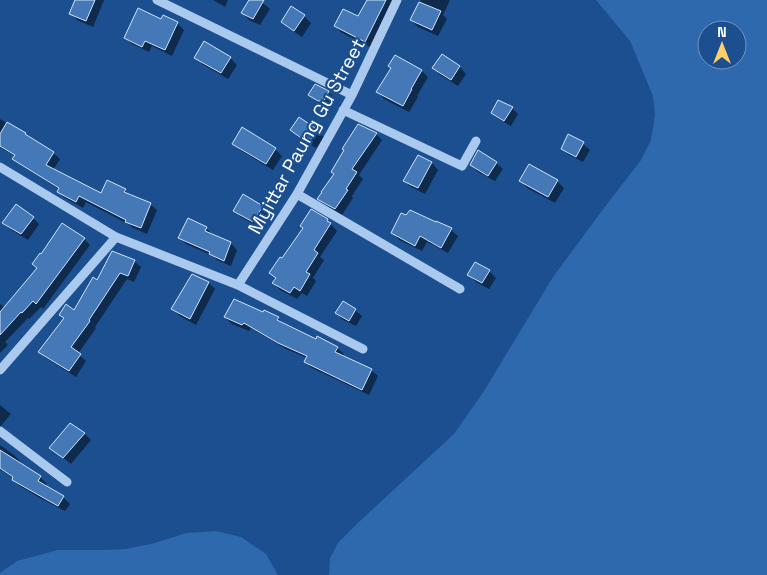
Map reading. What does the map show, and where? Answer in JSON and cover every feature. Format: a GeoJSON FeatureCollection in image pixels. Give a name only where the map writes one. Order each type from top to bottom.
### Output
{"type":"FeatureCollection","features":[{"type":"Feature","properties":{"kind":"street"},"geometry":{"type":"LineString","coordinates":[[157,0],[352,95]]}},
{"type":"Feature","properties":{"kind":"street","name":"Myittar Paung Gu Street"},"geometry":{"type":"LineString","coordinates":[[238,285],[297,194],[352,95],[397,0]]}},
{"type":"Feature","properties":{"kind":"street"},"geometry":{"type":"LineString","coordinates":[[343,110],[462,166],[476,141]]}},
{"type":"Feature","properties":{"kind":"street"},"geometry":{"type":"LineString","coordinates":[[0,167],[116,237],[238,285],[363,349]]}},
{"type":"Feature","properties":{"kind":"street"},"geometry":{"type":"LineString","coordinates":[[297,194],[460,289]]}},
{"type":"Feature","properties":{"kind":"street"},"geometry":{"type":"LineString","coordinates":[[0,370],[116,237]]}},
{"type":"Feature","properties":{"kind":"street"},"geometry":{"type":"LineString","coordinates":[[0,431],[67,482]]}},
{"type":"Feature","properties":{"kind":"shaded area"},"geometry":{"type":"Polygon","coordinates":[[[596,0],[767,0],[767,575],[329,575],[330,558],[338,543],[454,434],[484,391],[553,277],[641,160],[651,140],[655,115],[653,96],[630,41],[596,0]]]}},
{"type":"Feature","properties":{"kind":"shaded area"},"geometry":{"type":"Polygon","coordinates":[[[216,531],[241,537],[266,554],[278,575],[0,575],[0,573],[17,561],[58,550],[126,549],[155,543],[186,533],[216,531]]]}},
{"type":"Feature","properties":{"kind":"building"},"geometry":{"type":"Polygon","coordinates":[[[75,0],[95,0],[86,21],[69,14],[75,0]]]}},
{"type":"Feature","properties":{"kind":"building"},"geometry":{"type":"Polygon","coordinates":[[[249,0],[264,0],[253,19],[241,13],[249,0]]]}},
{"type":"Feature","properties":{"kind":"building"},"geometry":{"type":"Polygon","coordinates":[[[367,0],[386,0],[365,42],[334,26],[343,9],[358,16],[367,0]]]}},
{"type":"Feature","properties":{"kind":"building"},"geometry":{"type":"Polygon","coordinates":[[[419,2],[441,11],[432,30],[410,20],[419,2]]]}},
{"type":"Feature","properties":{"kind":"building"},"geometry":{"type":"Polygon","coordinates":[[[291,6],[305,15],[294,31],[281,22],[291,6]]]}},
{"type":"Feature","properties":{"kind":"building"},"geometry":{"type":"Polygon","coordinates":[[[138,8],[161,19],[163,15],[178,22],[165,50],[145,41],[142,47],[124,38],[138,8]]]}},
{"type":"Feature","properties":{"kind":"building"},"geometry":{"type":"Polygon","coordinates":[[[204,41],[231,57],[221,73],[194,58],[204,41]]]}},
{"type":"Feature","properties":{"kind":"building"},"geometry":{"type":"Polygon","coordinates":[[[442,54],[460,66],[451,80],[432,68],[442,54]]]}},
{"type":"Feature","properties":{"kind":"building"},"geometry":{"type":"Polygon","coordinates":[[[395,55],[422,70],[403,106],[376,92],[391,68],[388,66],[395,55]]]}},
{"type":"Feature","properties":{"kind":"building"},"geometry":{"type":"Polygon","coordinates":[[[315,84],[329,91],[324,101],[318,101],[308,95],[315,84]]]}},
{"type":"Feature","properties":{"kind":"building"},"geometry":{"type":"Polygon","coordinates":[[[498,100],[513,107],[504,121],[491,113],[498,100]]]}},
{"type":"Feature","properties":{"kind":"building"},"geometry":{"type":"Polygon","coordinates":[[[299,117],[318,130],[308,143],[290,130],[299,117]]]}},
{"type":"Feature","properties":{"kind":"building"},"geometry":{"type":"Polygon","coordinates":[[[7,122],[54,152],[46,165],[101,193],[107,180],[126,189],[124,192],[151,203],[141,228],[125,222],[126,220],[79,196],[76,202],[57,192],[59,188],[12,159],[15,155],[0,146],[0,134],[7,122]]]}},
{"type":"Feature","properties":{"kind":"building"},"geometry":{"type":"Polygon","coordinates":[[[358,124],[377,133],[352,169],[357,172],[335,209],[317,199],[334,174],[331,172],[344,150],[342,149],[358,124]]]}},
{"type":"Feature","properties":{"kind":"building"},"geometry":{"type":"Polygon","coordinates":[[[242,127],[276,148],[266,164],[232,144],[242,127]]]}},
{"type":"Feature","properties":{"kind":"building"},"geometry":{"type":"Polygon","coordinates":[[[568,134],[584,142],[576,157],[561,149],[568,134]]]}},
{"type":"Feature","properties":{"kind":"building"},"geometry":{"type":"Polygon","coordinates":[[[478,150],[497,162],[488,176],[470,165],[478,150]]]}},
{"type":"Feature","properties":{"kind":"building"},"geometry":{"type":"Polygon","coordinates":[[[418,155],[432,162],[418,188],[403,181],[418,155]]]}},
{"type":"Feature","properties":{"kind":"building"},"geometry":{"type":"Polygon","coordinates":[[[529,164],[558,180],[548,197],[519,181],[529,164]]]}},
{"type":"Feature","properties":{"kind":"building"},"geometry":{"type":"Polygon","coordinates":[[[243,194],[263,206],[253,222],[233,211],[243,194]]]}},
{"type":"Feature","properties":{"kind":"building"},"geometry":{"type":"Polygon","coordinates":[[[16,204],[34,217],[21,234],[2,223],[16,204]]]}},
{"type":"Feature","properties":{"kind":"building"},"geometry":{"type":"Polygon","coordinates":[[[311,209],[328,219],[327,221],[331,223],[314,250],[318,253],[306,272],[310,274],[300,291],[294,287],[290,293],[272,283],[276,278],[269,273],[303,228],[300,226],[311,209]]]}},
{"type":"Feature","properties":{"kind":"building"},"geometry":{"type":"Polygon","coordinates":[[[410,210],[452,228],[441,248],[420,236],[415,246],[391,233],[401,213],[406,215],[410,210]]]}},
{"type":"Feature","properties":{"kind":"building"},"geometry":{"type":"Polygon","coordinates":[[[188,218],[207,227],[205,231],[231,242],[224,261],[209,254],[210,252],[178,238],[188,218]]]}},
{"type":"Feature","properties":{"kind":"building"},"geometry":{"type":"Polygon","coordinates":[[[62,223],[85,238],[36,304],[33,301],[0,335],[0,312],[37,268],[32,264],[62,223]]]}},
{"type":"Feature","properties":{"kind":"building"},"geometry":{"type":"Polygon","coordinates":[[[112,251],[135,260],[128,276],[120,273],[71,347],[81,354],[69,371],[38,352],[64,318],[59,315],[66,304],[74,310],[93,277],[97,280],[112,251]]]}},
{"type":"Feature","properties":{"kind":"building"},"geometry":{"type":"Polygon","coordinates":[[[475,262],[490,270],[482,283],[467,275],[475,262]]]}},
{"type":"Feature","properties":{"kind":"building"},"geometry":{"type":"Polygon","coordinates":[[[192,274],[209,282],[190,319],[171,309],[192,274]]]}},
{"type":"Feature","properties":{"kind":"building"},"geometry":{"type":"Polygon","coordinates":[[[234,299],[279,317],[277,320],[316,339],[317,336],[338,347],[335,352],[372,369],[362,390],[304,362],[307,356],[278,343],[244,323],[242,325],[224,317],[234,299]]]}},
{"type":"Feature","properties":{"kind":"building"},"geometry":{"type":"Polygon","coordinates":[[[343,301],[356,309],[349,321],[335,313],[343,301]]]}},
{"type":"Feature","properties":{"kind":"building"},"geometry":{"type":"Polygon","coordinates":[[[70,423],[85,433],[63,458],[49,448],[70,423]]]}},
{"type":"Feature","properties":{"kind":"building"},"geometry":{"type":"Polygon","coordinates":[[[0,450],[41,476],[38,481],[64,496],[58,506],[12,480],[13,477],[0,468],[0,450]]]}}]}
